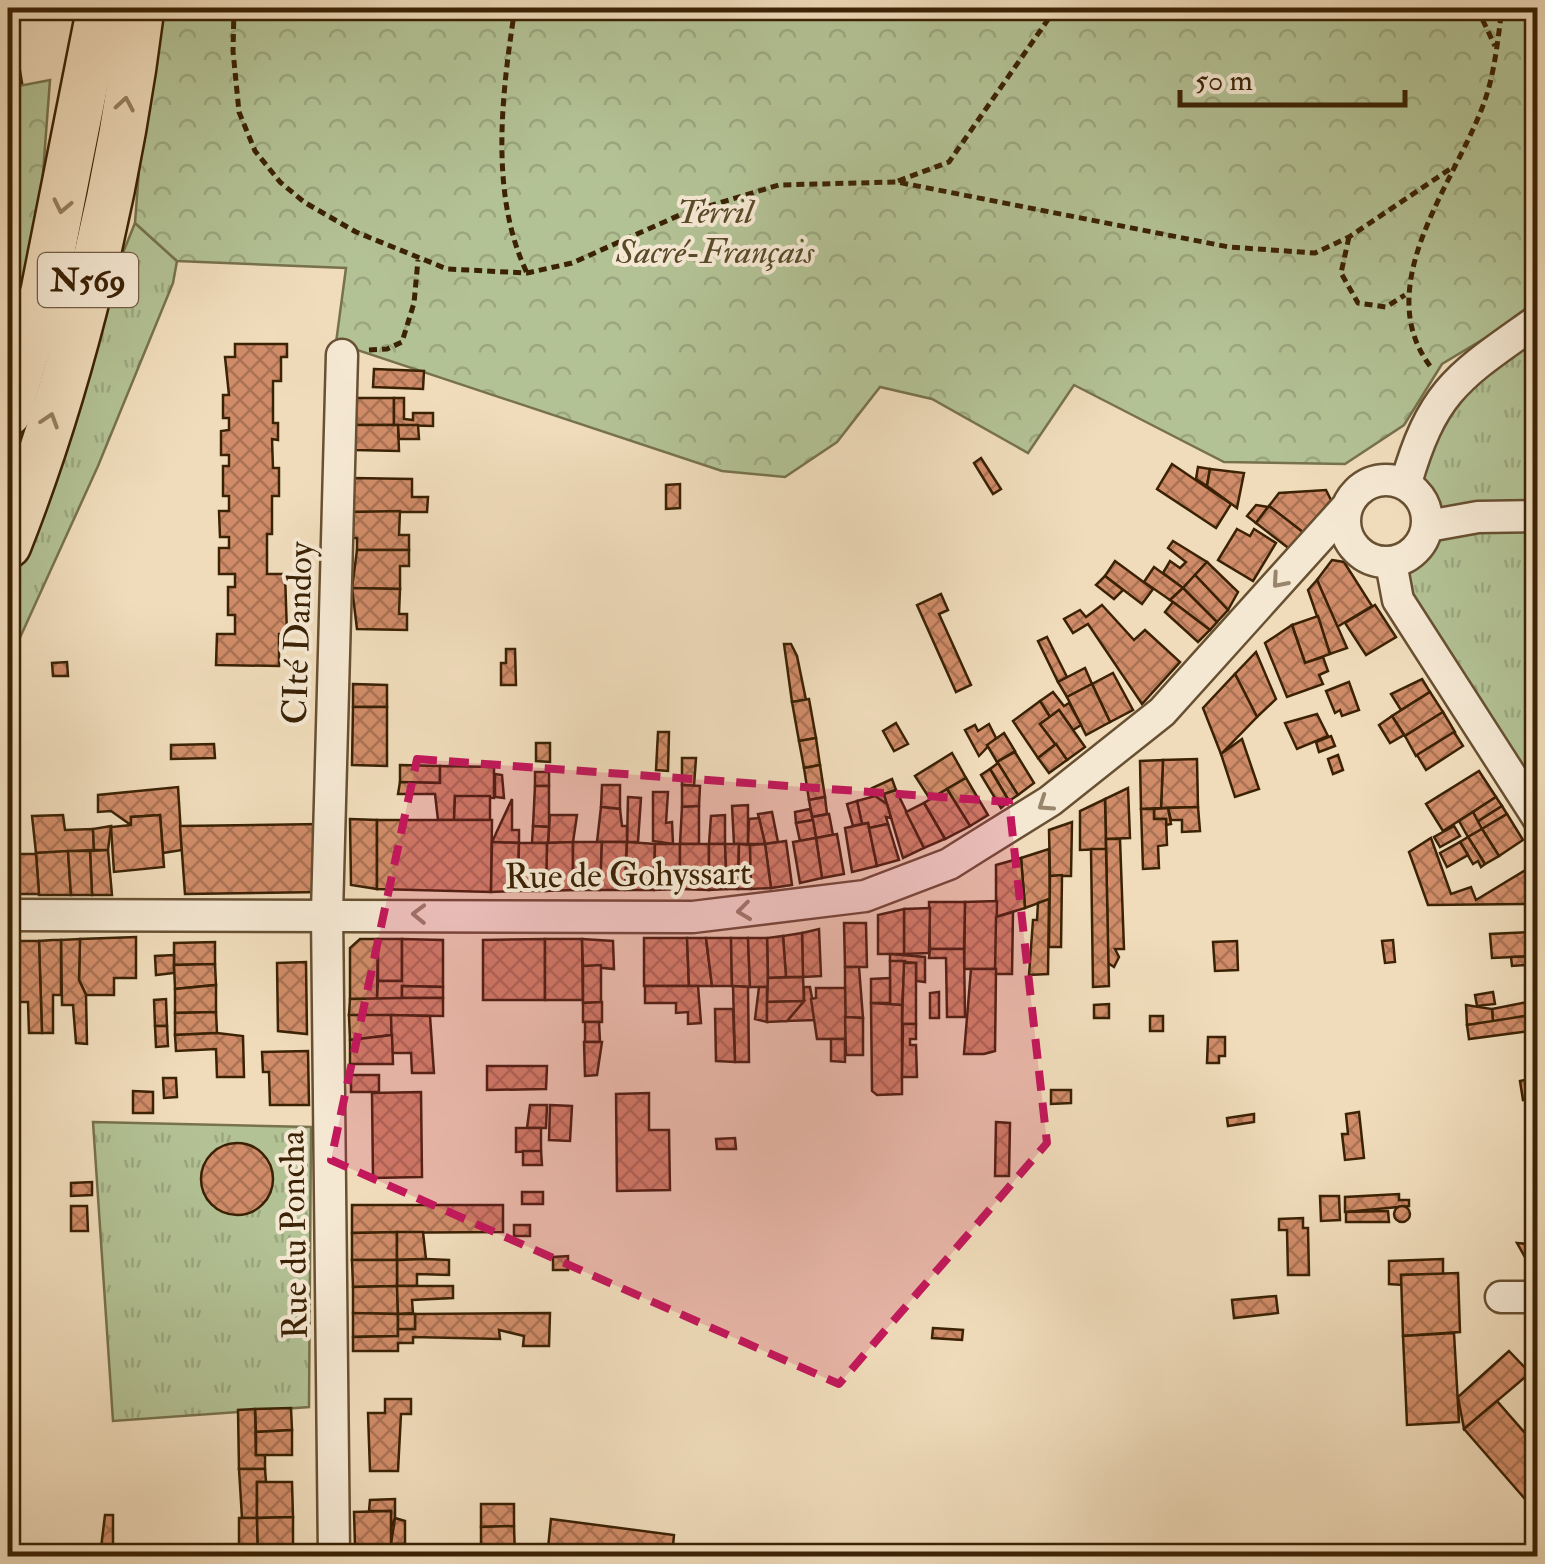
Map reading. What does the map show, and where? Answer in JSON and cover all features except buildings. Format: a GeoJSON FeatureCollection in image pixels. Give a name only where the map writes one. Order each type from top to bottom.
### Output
{"type":"FeatureCollection","features":[{"type":"Feature","properties":{"kind":"highway","name":"N569"},"geometry":{"type":"LineString","coordinates":[[8,412],[44,291],[100,8]]}},
{"type":"Feature","properties":{"kind":"highway","name":"N569"},"geometry":{"type":"LineString","coordinates":[[8,545],[58,393],[109,196],[141,8]]}},
{"type":"Feature","properties":{"kind":"street"},"geometry":{"type":"LineString","coordinates":[[1345,509],[1346,537],[1364,558],[1391,563],[1416,551],[1428,526],[1424,501],[1406,483],[1422,434],[1447,389],[1538,320]]}},
{"type":"Feature","properties":{"kind":"street","name":"CIté Dandoy"},"geometry":{"type":"LineString","coordinates":[[327,913],[342,354]]}},
{"type":"Feature","properties":{"kind":"street","name":"Rue de Gohyssart"},"geometry":{"type":"LineString","coordinates":[[8,915],[693,917],[864,896],[949,864],[1050,801],[1162,712],[1345,509],[1358,488],[1381,478],[1406,483]]}},
{"type":"Feature","properties":{"kind":"street"},"geometry":{"type":"LineString","coordinates":[[1428,526],[1478,516],[1538,516]]}},
{"type":"Feature","properties":{"kind":"street"},"geometry":{"type":"LineString","coordinates":[[1391,563],[1398,600],[1538,818]]}},
{"type":"Feature","properties":{"kind":"street","name":"Rue du Poncha"},"geometry":{"type":"LineString","coordinates":[[327,913],[334,1556]]}},
{"type":"Feature","properties":{"kind":"street"},"geometry":{"type":"LineString","coordinates":[[1501,1297],[1538,1298]]}},
{"type":"Feature","properties":{"kind":"path"},"geometry":{"type":"LineString","coordinates":[[234,8],[232,51],[239,112],[255,151],[280,182],[304,202],[381,245],[447,268],[527,273],[572,263],[682,214],[779,185],[897,182],[1229,248],[1314,254],[1348,237],[1456,165]]}},
{"type":"Feature","properties":{"kind":"path"},"geometry":{"type":"LineString","coordinates":[[515,8],[505,72],[504,184],[510,238],[527,273]]}},
{"type":"Feature","properties":{"kind":"path"},"geometry":{"type":"LineString","coordinates":[[897,182],[949,162],[1056,8]]}},
{"type":"Feature","properties":{"kind":"path"},"geometry":{"type":"LineString","coordinates":[[1478,8],[1496,48]]}},
{"type":"Feature","properties":{"kind":"path"},"geometry":{"type":"LineString","coordinates":[[1447,389],[1413,343],[1406,294],[1486,98],[1502,8]]}},
{"type":"Feature","properties":{"kind":"path"},"geometry":{"type":"LineString","coordinates":[[1348,237],[1341,272],[1358,303],[1386,306],[1406,294]]}},
{"type":"Feature","properties":{"kind":"path"},"geometry":{"type":"LineString","coordinates":[[342,354],[387,349],[402,342],[414,302],[418,258]]}},
{"type":"Feature","properties":{"kind":"path"},"geometry":{"type":"LineString","coordinates":[[1527,465],[1538,456]]}},
{"type":"Feature","properties":{"kind":"highlighted area"},"geometry":{"type":"Polygon","coordinates":[[[417,759],[1009,802],[1047,1143],[839,1384],[331,1160],[417,759]]]}},
{"type":"Feature","properties":{"kind":"green space","name":"Terril Sacré-Français"},"geometry":{"type":"Polygon","coordinates":[[[161,8],[1537,8],[1537,307],[1442,364],[1404,425],[1345,464],[1224,462],[1074,385],[1028,453],[932,399],[880,387],[837,442],[785,477],[722,471],[336,343],[346,268],[177,261],[135,223],[144,104],[161,8]]]}},
{"type":"Feature","properties":{"kind":"green space"},"geometry":{"type":"Polygon","coordinates":[[[50,80],[39,226],[8,322],[8,88],[50,80]]]}},
{"type":"Feature","properties":{"kind":"green space"},"geometry":{"type":"Polygon","coordinates":[[[135,223],[177,261],[173,283],[98,466],[8,664],[8,538],[135,223]]]}},
{"type":"Feature","properties":{"kind":"green space"},"geometry":{"type":"Polygon","coordinates":[[[1537,309],[1537,812],[1400,586],[1435,524],[1403,459],[1537,309]]]}},
{"type":"Feature","properties":{"kind":"green space"},"geometry":{"type":"Polygon","coordinates":[[[93,1122],[311,1127],[309,1407],[113,1421],[93,1122]]]}}]}
